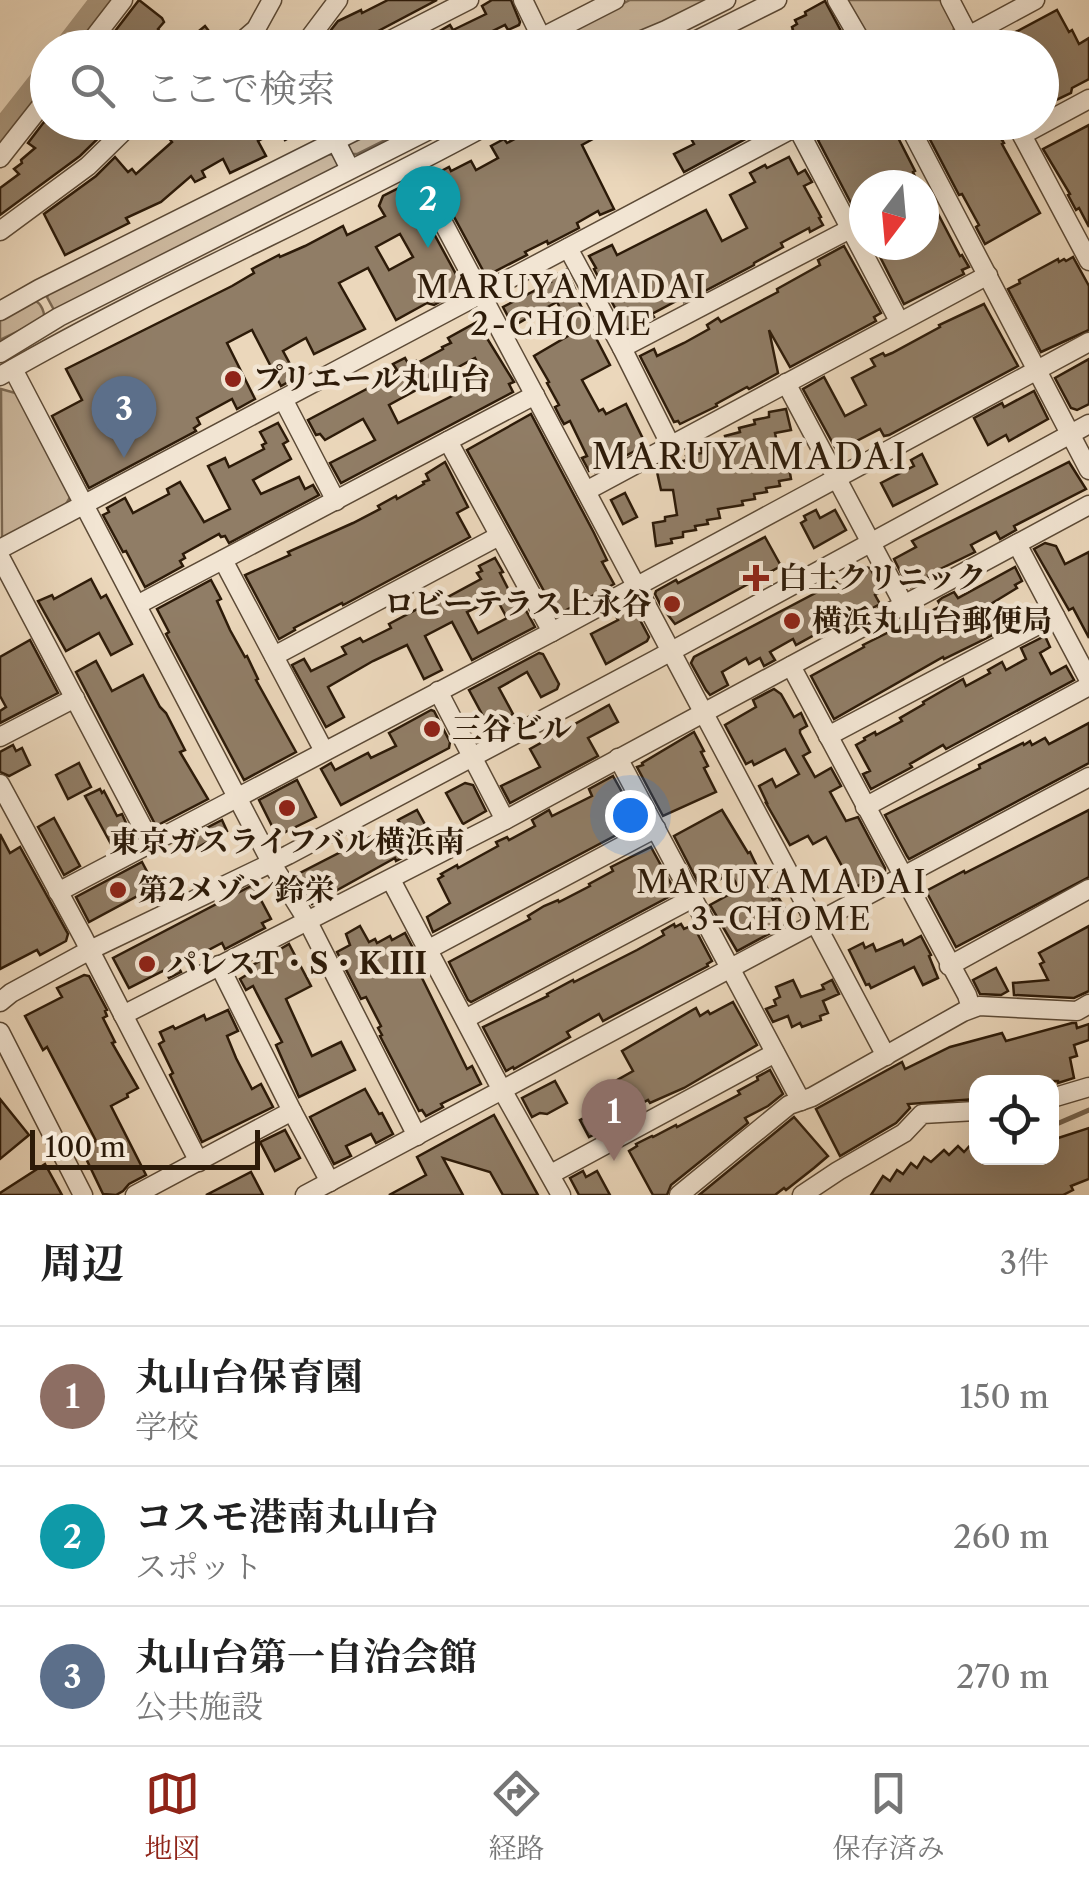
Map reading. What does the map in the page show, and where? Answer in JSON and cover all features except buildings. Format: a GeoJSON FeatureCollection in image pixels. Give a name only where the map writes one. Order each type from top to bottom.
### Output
{"type":"FeatureCollection","features":[{"type":"Feature","properties":{"kind":"street"},"geometry":{"type":"LineString","coordinates":[[100,30],[122,0]]}},
{"type":"Feature","properties":{"kind":"street"},"geometry":{"type":"LineString","coordinates":[[255,30],[272,0]]}},
{"type":"Feature","properties":{"kind":"street"},"geometry":{"type":"LineString","coordinates":[[316,30],[338,0]]}},
{"type":"Feature","properties":{"kind":"street"},"geometry":{"type":"LineString","coordinates":[[411,30],[470,0]]}},
{"type":"Feature","properties":{"kind":"street"},"geometry":{"type":"LineString","coordinates":[[524,0],[538,30]]}},
{"type":"Feature","properties":{"kind":"street"},"geometry":{"type":"LineString","coordinates":[[555,30],[614,0]]}},
{"type":"Feature","properties":{"kind":"street"},"geometry":{"type":"LineString","coordinates":[[666,30],[726,0]]}},
{"type":"Feature","properties":{"kind":"street"},"geometry":{"type":"LineString","coordinates":[[717,30],[778,0]]}},
{"type":"Feature","properties":{"kind":"street"},"geometry":{"type":"LineString","coordinates":[[837,0],[854,30]]}},
{"type":"Feature","properties":{"kind":"street"},"geometry":{"type":"LineString","coordinates":[[950,0],[966,30]]}},
{"type":"Feature","properties":{"kind":"street"},"geometry":{"type":"LineString","coordinates":[[989,30],[1035,0]]}},
{"type":"Feature","properties":{"kind":"street"},"geometry":{"type":"LineString","coordinates":[[1059,112],[1089,99]]}},
{"type":"Feature","properties":{"kind":"street"},"geometry":{"type":"LineString","coordinates":[[0,158],[30,120]]}},
{"type":"Feature","properties":{"kind":"street"},"geometry":{"type":"LineString","coordinates":[[0,231],[88,166],[115,140]]}},
{"type":"Feature","properties":{"kind":"street"},"geometry":{"type":"LineString","coordinates":[[0,353],[59,317],[408,140]]}},
{"type":"Feature","properties":{"kind":"street"},"geometry":{"type":"LineString","coordinates":[[417,1136],[307,920],[272,864],[84,505],[6,373],[461,140]]}},
{"type":"Feature","properties":{"kind":"street"},"geometry":{"type":"LineString","coordinates":[[0,549],[773,140]]}},
{"type":"Feature","properties":{"kind":"street"},"geometry":{"type":"LineString","coordinates":[[808,140],[849,227]]}},
{"type":"Feature","properties":{"kind":"street"},"geometry":{"type":"LineString","coordinates":[[917,140],[1089,470]]}},
{"type":"Feature","properties":{"kind":"street"},"geometry":{"type":"LineString","coordinates":[[1024,140],[1089,262]]}},
{"type":"Feature","properties":{"kind":"street"},"geometry":{"type":"LineString","coordinates":[[0,310],[336,141],[350,168]]}},
{"type":"Feature","properties":{"kind":"street"},"geometry":{"type":"LineString","coordinates":[[414,166],[886,1056]]}},
{"type":"Feature","properties":{"kind":"street"},"geometry":{"type":"LineString","coordinates":[[1072,228],[1089,218]]}},
{"type":"Feature","properties":{"kind":"street"},"geometry":{"type":"LineString","coordinates":[[622,348],[849,230]]}},
{"type":"Feature","properties":{"kind":"street"},"geometry":{"type":"LineString","coordinates":[[568,248],[670,444]]}},
{"type":"Feature","properties":{"kind":"street"},"geometry":{"type":"LineString","coordinates":[[867,260],[900,321]]}},
{"type":"Feature","properties":{"kind":"street"},"geometry":{"type":"LineString","coordinates":[[586,491],[988,275]]}},
{"type":"Feature","properties":{"kind":"street"},"geometry":{"type":"LineString","coordinates":[[58,892],[552,632],[1089,342]]}},
{"type":"Feature","properties":{"kind":"street"},"geometry":{"type":"LineString","coordinates":[[786,383],[904,605]]}},
{"type":"Feature","properties":{"kind":"street"},"geometry":{"type":"LineString","coordinates":[[136,606],[535,395]]}},
{"type":"Feature","properties":{"kind":"street"},"geometry":{"type":"LineString","coordinates":[[283,399],[336,500]]}},
{"type":"Feature","properties":{"kind":"street"},"geometry":{"type":"LineString","coordinates":[[0,1002],[90,950],[272,864],[1089,424]]}},
{"type":"Feature","properties":{"kind":"street"},"geometry":{"type":"LineString","coordinates":[[448,442],[552,632]]}},
{"type":"Feature","properties":{"kind":"street"},"geometry":{"type":"LineString","coordinates":[[124,1015],[392,880],[1089,505]]}},
{"type":"Feature","properties":{"kind":"street"},"geometry":{"type":"LineString","coordinates":[[274,656],[500,536]]}},
{"type":"Feature","properties":{"kind":"street"},"geometry":{"type":"LineString","coordinates":[[865,806],[1089,683],[1017,544]]}},
{"type":"Feature","properties":{"kind":"street"},"geometry":{"type":"LineString","coordinates":[[0,557],[151,843]]}},
{"type":"Feature","properties":{"kind":"street"},"geometry":{"type":"LineString","coordinates":[[223,560],[324,751]]}},
{"type":"Feature","properties":{"kind":"street"},"geometry":{"type":"LineString","coordinates":[[828,736],[1055,616]]}},
{"type":"Feature","properties":{"kind":"street"},"geometry":{"type":"LineString","coordinates":[[791,666],[971,1008]]}},
{"type":"Feature","properties":{"kind":"street"},"geometry":{"type":"LineString","coordinates":[[438,691],[505,820]]}},
{"type":"Feature","properties":{"kind":"street"},"geometry":{"type":"LineString","coordinates":[[0,737],[75,698]]}},
{"type":"Feature","properties":{"kind":"street"},"geometry":{"type":"LineString","coordinates":[[618,758],[801,1100]]}},
{"type":"Feature","properties":{"kind":"street"},"geometry":{"type":"LineString","coordinates":[[305,1195],[1089,777]]}},
{"type":"Feature","properties":{"kind":"street"},"geometry":{"type":"LineString","coordinates":[[0,784],[199,1162]]}},
{"type":"Feature","properties":{"kind":"street"},"geometry":{"type":"LineString","coordinates":[[428,948],[656,828]]}},
{"type":"Feature","properties":{"kind":"street"},"geometry":{"type":"LineString","coordinates":[[392,880],[562,1195]]}},
{"type":"Feature","properties":{"kind":"street"},"geometry":{"type":"LineString","coordinates":[[950,966],[1089,890]]}},
{"type":"Feature","properties":{"kind":"street"},"geometry":{"type":"LineString","coordinates":[[465,1019],[692,898]]}},
{"type":"Feature","properties":{"kind":"street"},"geometry":{"type":"LineString","coordinates":[[220,965],[330,1182]]}},
{"type":"Feature","properties":{"kind":"street"},"geometry":{"type":"LineString","coordinates":[[679,1195],[788,1105],[971,1008],[1077,1011],[1089,1004]]}},
{"type":"Feature","properties":{"kind":"street"},"geometry":{"type":"LineString","coordinates":[[0,1032],[83,1195]]}},
{"type":"Feature","properties":{"kind":"street"},"geometry":{"type":"LineString","coordinates":[[550,1174],[775,1053]]}},
{"type":"Feature","properties":{"kind":"street"},"geometry":{"type":"LineString","coordinates":[[1059,1096],[1089,1087]]}},
{"type":"Feature","properties":{"kind":"street"},"geometry":{"type":"LineString","coordinates":[[135,1195],[292,1111]]}},
{"type":"Feature","properties":{"kind":"street"},"geometry":{"type":"LineString","coordinates":[[802,1195],[904,1133],[922,1114],[969,1111]]}},
{"type":"Feature","properties":{"kind":"shaded area"},"geometry":{"type":"Polygon","coordinates":[[[630,0],[717,0],[654,30],[571,30],[630,0]]]}},
{"type":"Feature","properties":{"kind":"shaded area"},"geometry":{"type":"Polygon","coordinates":[[[846,0],[942,0],[955,24],[954,30],[862,30],[846,0]]]}},
{"type":"Feature","properties":{"kind":"shaded area"},"geometry":{"type":"Polygon","coordinates":[[[385,140],[357,154],[352,154],[348,146],[351,142],[385,140]]]}},
{"type":"Feature","properties":{"kind":"shaded area"},"geometry":{"type":"Polygon","coordinates":[[[328,154],[334,155],[339,165],[336,172],[54,310],[47,297],[49,293],[328,154]]]}},
{"type":"Feature","properties":{"kind":"shaded area"},"geometry":{"type":"Polygon","coordinates":[[[36,301],[44,319],[0,340],[0,320],[36,301]]]}},
{"type":"Feature","properties":{"kind":"shaded area"},"geometry":{"type":"Polygon","coordinates":[[[1,389],[19,394],[72,494],[65,506],[2,539],[1,389]]]}},
{"type":"Feature","properties":{"kind":"waterway"},"geometry":{"type":"LineString","coordinates":[[82,30],[105,0]]}},
{"type":"Feature","properties":{"kind":"waterway"},"geometry":{"type":"LineString","coordinates":[[0,136],[30,98]]}},
{"type":"Feature","properties":{"kind":"waterway"},"geometry":{"type":"LineString","coordinates":[[1059,1123],[1089,1110]]}},
{"type":"Feature","properties":{"kind":"place","name":"コスモ港南丸山台"},"geometry":{"type":"Point","coordinates":[428,248]}},
{"type":"Feature","properties":{"kind":"place","name":"プリエール丸山台"},"geometry":{"type":"Point","coordinates":[233,379]}},
{"type":"Feature","properties":{"kind":"place","name":"丸山台第一自治会館"},"geometry":{"type":"Point","coordinates":[124,458]}},
{"type":"Feature","properties":{"kind":"place","name":"白土クリニック"},"geometry":{"type":"Point","coordinates":[756,578]}},
{"type":"Feature","properties":{"kind":"place","name":"ロビーテラス上永谷"},"geometry":{"type":"Point","coordinates":[672,604]}},
{"type":"Feature","properties":{"kind":"place","name":"横浜丸山台郵便局"},"geometry":{"type":"Point","coordinates":[792,621]}},
{"type":"Feature","properties":{"kind":"place","name":"三谷ビル"},"geometry":{"type":"Point","coordinates":[432,729]}},
{"type":"Feature","properties":{"kind":"place","name":"東京ガスライフバル横浜南"},"geometry":{"type":"Point","coordinates":[287,808]}},
{"type":"Feature","properties":{"kind":"place","name":"第2メゾン鈴栄"},"geometry":{"type":"Point","coordinates":[118,890]}},
{"type":"Feature","properties":{"kind":"place","name":"パレスT・S・K III"},"geometry":{"type":"Point","coordinates":[147,964]}},
{"type":"Feature","properties":{"kind":"place","name":"丸山台保育園"},"geometry":{"type":"Point","coordinates":[614,1161]}},
{"type":"Feature","properties":{"kind":"district","name":"MARUYAMADAI 2-CHOME"},"geometry":{"type":"Point","coordinates":[562,306]}},
{"type":"Feature","properties":{"kind":"district","name":"MARUYAMADAI"},"geometry":{"type":"Point","coordinates":[750,457]}},
{"type":"Feature","properties":{"kind":"district","name":"MARUYAMADAI 3-CHOME"},"geometry":{"type":"Point","coordinates":[782,900]}}]}
